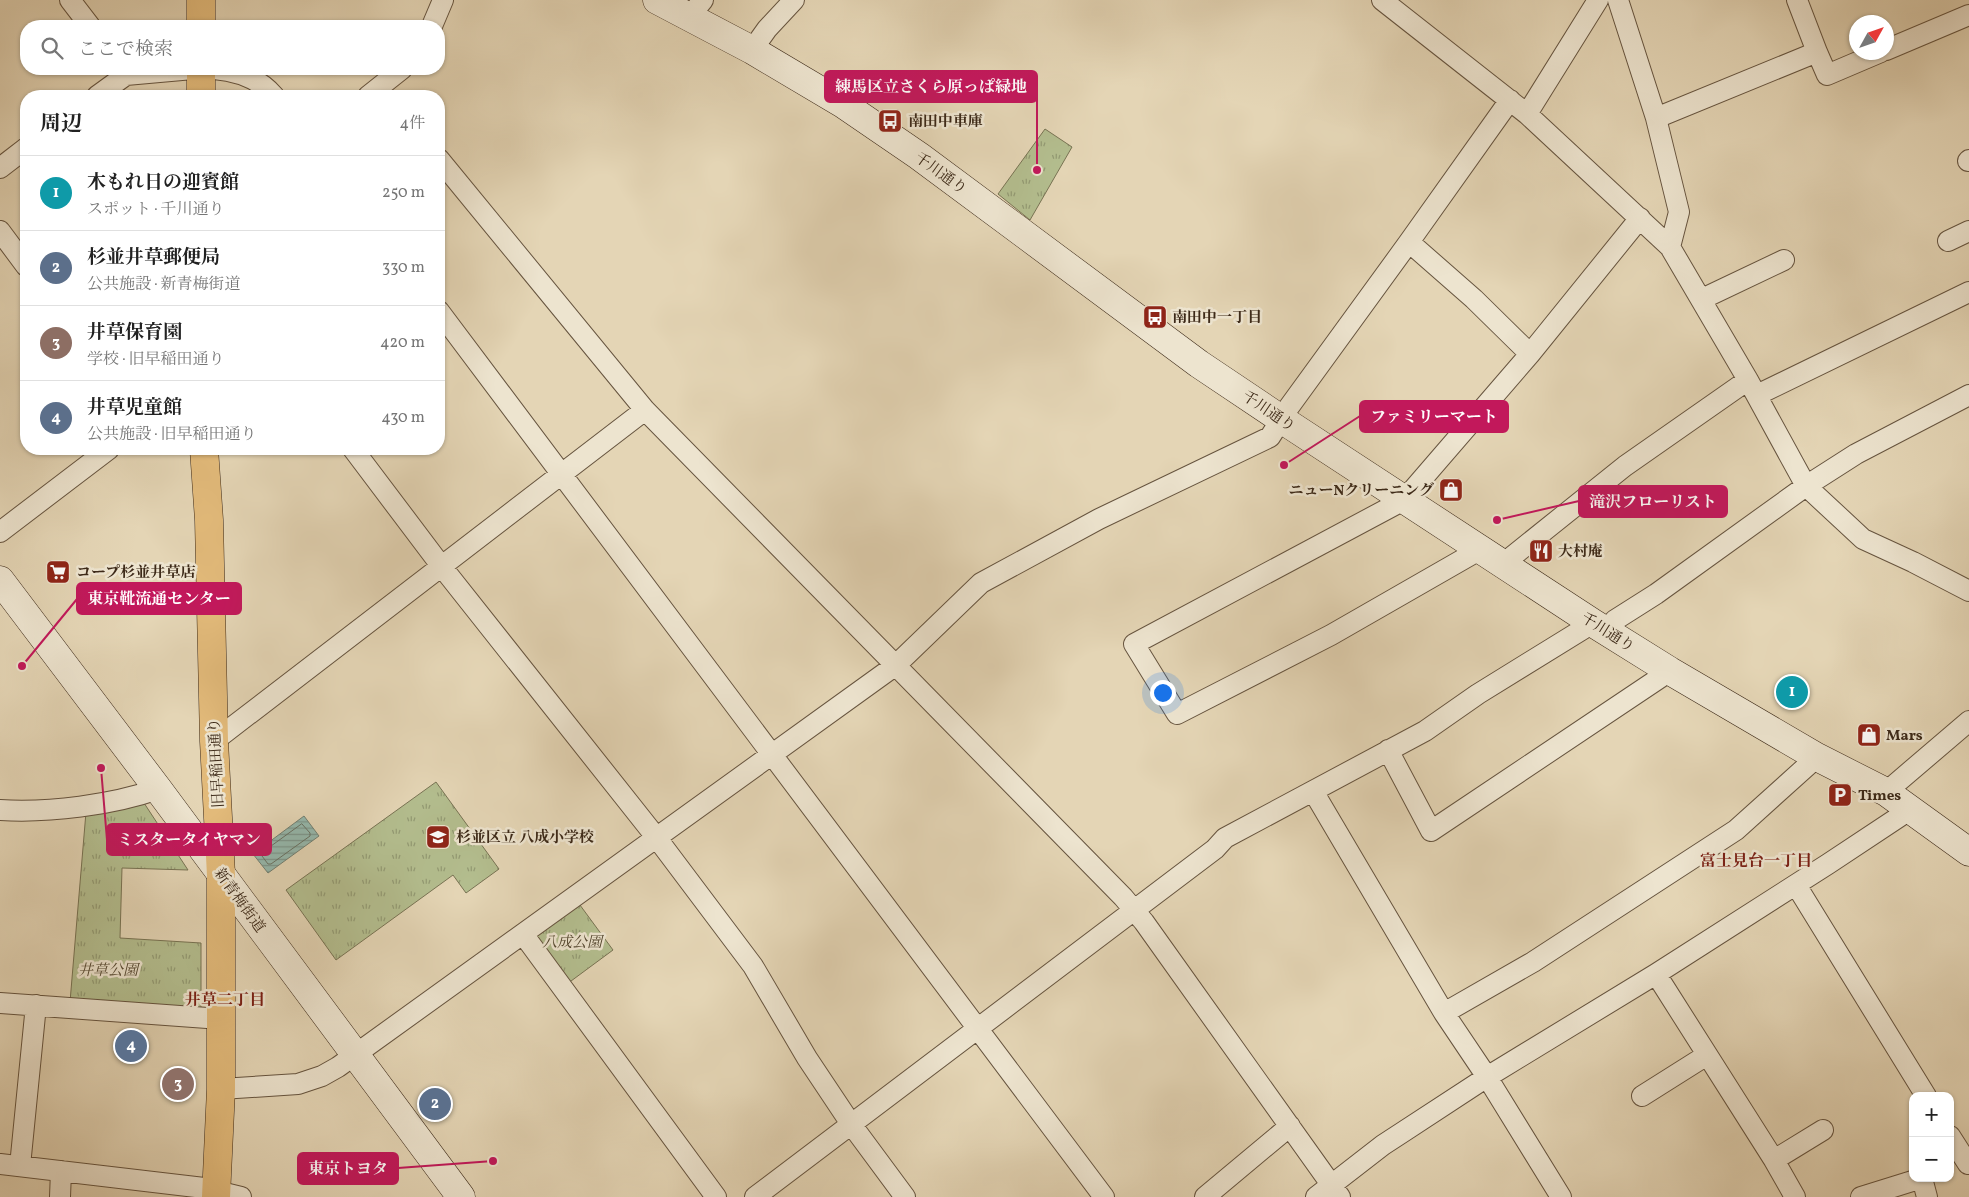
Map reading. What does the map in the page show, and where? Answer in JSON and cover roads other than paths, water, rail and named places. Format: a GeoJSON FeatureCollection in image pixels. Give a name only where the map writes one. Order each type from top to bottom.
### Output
{"type":"FeatureCollection","features":[{"type":"Feature","properties":{"kind":"main road"},"geometry":{"type":"LineString","coordinates":[[201,0],[201,20]]}},
{"type":"Feature","properties":{"kind":"main road","name":"千川通り"},"geometry":{"type":"LineString","coordinates":[[658,0],[696,8],[752,50],[843,104],[919,156],[1199,364],[1404,500],[1670,671],[1818,757],[1886,792],[1969,852]]}},
{"type":"Feature","properties":{"kind":"main road"},"geometry":{"type":"LineString","coordinates":[[201,75],[201,90]]}},
{"type":"Feature","properties":{"kind":"main road","name":"旧早稲田通り"},"geometry":{"type":"LineString","coordinates":[[204,455],[209,520],[214,741],[221,875],[221,1089],[224,1195]]}},
{"type":"Feature","properties":{"kind":"main road","name":"新青梅街道"},"geometry":{"type":"LineString","coordinates":[[0,580],[158,789],[460,1197]]}},
{"type":"Feature","properties":{"kind":"street"},"geometry":{"type":"LineString","coordinates":[[70,0],[85,20]]}},
{"type":"Feature","properties":{"kind":"street"},"geometry":{"type":"LineString","coordinates":[[435,20],[443,0]]}},
{"type":"Feature","properties":{"kind":"street"},"geometry":{"type":"LineString","coordinates":[[752,50],[767,29],[794,0]]}},
{"type":"Feature","properties":{"kind":"street"},"geometry":{"type":"LineString","coordinates":[[1382,0],[1527,114],[1670,247],[1702,299],[1806,486],[1863,539],[1969,591]]}},
{"type":"Feature","properties":{"kind":"street"},"geometry":{"type":"LineString","coordinates":[[1527,114],[1598,0]]}},
{"type":"Feature","properties":{"kind":"street"},"geometry":{"type":"LineString","coordinates":[[1618,0],[1656,118],[1679,212],[1670,247]]}},
{"type":"Feature","properties":{"kind":"street"},"geometry":{"type":"LineString","coordinates":[[1797,0],[1827,75],[1862,60]]}},
{"type":"Feature","properties":{"kind":"street"},"geometry":{"type":"LineString","coordinates":[[1894,47],[1969,15]]}},
{"type":"Feature","properties":{"kind":"street"},"geometry":{"type":"LineString","coordinates":[[1656,118],[1817,52]]}},
{"type":"Feature","properties":{"kind":"street"},"geometry":{"type":"LineString","coordinates":[[104,90],[121,75]]}},
{"type":"Feature","properties":{"kind":"street"},"geometry":{"type":"LineString","coordinates":[[245,75],[267,90]]}},
{"type":"Feature","properties":{"kind":"street"},"geometry":{"type":"LineString","coordinates":[[381,90],[396,75]]}},
{"type":"Feature","properties":{"kind":"street"},"geometry":{"type":"LineString","coordinates":[[221,1089],[298,1084],[322,1076],[354,1056],[896,665],[981,583],[1099,520],[1270,437],[1294,399],[1510,100]]}},
{"type":"Feature","properties":{"kind":"street"},"geometry":{"type":"LineString","coordinates":[[0,168],[20,153]]}},
{"type":"Feature","properties":{"kind":"street"},"geometry":{"type":"LineString","coordinates":[[445,166],[645,410],[1134,910],[1336,1191]]}},
{"type":"Feature","properties":{"kind":"street"},"geometry":{"type":"LineString","coordinates":[[1481,549],[1331,634],[1178,714],[1134,644],[1404,500],[1530,354],[1640,218]]}},
{"type":"Feature","properties":{"kind":"street"},"geometry":{"type":"LineString","coordinates":[[0,231],[20,258]]}},
{"type":"Feature","properties":{"kind":"street"},"geometry":{"type":"LineString","coordinates":[[1948,241],[1969,231]]}},
{"type":"Feature","properties":{"kind":"street"},"geometry":{"type":"LineString","coordinates":[[1409,242],[1474,299],[1530,354]]}},
{"type":"Feature","properties":{"kind":"street"},"geometry":{"type":"LineString","coordinates":[[1702,299],[1784,260]]}},
{"type":"Feature","properties":{"kind":"street"},"geometry":{"type":"LineString","coordinates":[[1504,563],[1625,466],[1752,387],[1969,292]]}},
{"type":"Feature","properties":{"kind":"street"},"geometry":{"type":"LineString","coordinates":[[445,319],[1104,1197]]}},
{"type":"Feature","properties":{"kind":"street"},"geometry":{"type":"LineString","coordinates":[[755,1197],[1216,849],[1225,838],[1425,731],[1478,694],[1599,626],[1615,620],[1656,594],[1806,486],[1856,454],[1969,395]]}},
{"type":"Feature","properties":{"kind":"street"},"geometry":{"type":"LineString","coordinates":[[214,741],[645,410]]}},
{"type":"Feature","properties":{"kind":"street"},"geometry":{"type":"LineString","coordinates":[[0,532],[100,455]]}},
{"type":"Feature","properties":{"kind":"street"},"geometry":{"type":"LineString","coordinates":[[358,455],[442,567],[656,837],[753,966],[807,1058],[851,1124],[905,1197]]}},
{"type":"Feature","properties":{"kind":"street"},"geometry":{"type":"LineString","coordinates":[[1388,750],[1431,831],[1670,671]]}},
{"type":"Feature","properties":{"kind":"street"},"geometry":{"type":"LineString","coordinates":[[1886,792],[1969,721]]}},
{"type":"Feature","properties":{"kind":"street"},"geometry":{"type":"LineString","coordinates":[[1444,1013],[1540,957],[1736,830],[1818,757]]}},
{"type":"Feature","properties":{"kind":"street"},"geometry":{"type":"LineString","coordinates":[[0,810],[30,812],[69,807],[136,797],[158,789]]}},
{"type":"Feature","properties":{"kind":"street"},"geometry":{"type":"LineString","coordinates":[[1313,790],[1444,1013],[1487,1077],[1561,1197]]}},
{"type":"Feature","properties":{"kind":"street"},"geometry":{"type":"LineString","coordinates":[[1316,1197],[1336,1191],[1383,1145],[1487,1077],[1656,974],[1911,809]]}},
{"type":"Feature","properties":{"kind":"street"},"geometry":{"type":"LineString","coordinates":[[1796,885],[1924,1092]]}},
{"type":"Feature","properties":{"kind":"street"},"geometry":{"type":"LineString","coordinates":[[522,934],[716,1197]]}},
{"type":"Feature","properties":{"kind":"street"},"geometry":{"type":"LineString","coordinates":[[1656,974],[1774,1160],[1795,1197]]}},
{"type":"Feature","properties":{"kind":"street"},"geometry":{"type":"LineString","coordinates":[[0,1003],[221,1019]]}},
{"type":"Feature","properties":{"kind":"street"},"geometry":{"type":"LineString","coordinates":[[20,1166],[36,1005]]}},
{"type":"Feature","properties":{"kind":"street"},"geometry":{"type":"LineString","coordinates":[[1642,1096],[1707,1056]]}},
{"type":"Feature","properties":{"kind":"street"},"geometry":{"type":"LineString","coordinates":[[1205,1197],[1290,1126]]}},
{"type":"Feature","properties":{"kind":"street"},"geometry":{"type":"LineString","coordinates":[[1774,1160],[1823,1130]]}},
{"type":"Feature","properties":{"kind":"street"},"geometry":{"type":"LineString","coordinates":[[1950,1137],[1962,1166]]}},
{"type":"Feature","properties":{"kind":"street"},"geometry":{"type":"LineString","coordinates":[[0,1164],[224,1195]]}},
{"type":"Feature","properties":{"kind":"street"},"geometry":{"type":"LineString","coordinates":[[60,1197],[61,1171]]}},
{"type":"Feature","properties":{"kind":"street"},"geometry":{"type":"LineString","coordinates":[[1861,1197],[1909,1182]]}},
{"type":"Feature","properties":{"kind":"street"},"geometry":{"type":"LineString","coordinates":[[1923,1182],[1927,1197]]}},
{"type":"Feature","properties":{"kind":"water"},"geometry":{"type":"Polygon","coordinates":[[[304,816],[319,836],[268,873],[253,854],[304,816]]]}},
{"type":"Feature","properties":{"kind":"place","name":"南田中車庫"},"geometry":{"type":"Point","coordinates":[890,121]}},
{"type":"Feature","properties":{"kind":"place","name":"練馬区立さくら原っぱ緑地"},"geometry":{"type":"Point","coordinates":[1037,170]}},
{"type":"Feature","properties":{"kind":"place","name":"南田中一丁目"},"geometry":{"type":"Point","coordinates":[1155,317]}},
{"type":"Feature","properties":{"kind":"place","name":"ファミリーマート"},"geometry":{"type":"Point","coordinates":[1284,465]}},
{"type":"Feature","properties":{"kind":"place","name":"ニューNクリーニング"},"geometry":{"type":"Point","coordinates":[1451,490]}},
{"type":"Feature","properties":{"kind":"place","name":"滝沢フローリスト"},"geometry":{"type":"Point","coordinates":[1497,520]}},
{"type":"Feature","properties":{"kind":"place","name":"大村庵"},"geometry":{"type":"Point","coordinates":[1541,551]}},
{"type":"Feature","properties":{"kind":"place","name":"コープ杉並井草店"},"geometry":{"type":"Point","coordinates":[58,572]}},
{"type":"Feature","properties":{"kind":"place","name":"東京靴流通センター"},"geometry":{"type":"Point","coordinates":[22,666]}},
{"type":"Feature","properties":{"kind":"place","name":"木もれ日の迎賓館"},"geometry":{"type":"Point","coordinates":[1792,692]}},
{"type":"Feature","properties":{"kind":"place","name":"Mars"},"geometry":{"type":"Point","coordinates":[1869,735]}},
{"type":"Feature","properties":{"kind":"place","name":"ミスタータイヤマン"},"geometry":{"type":"Point","coordinates":[101,768]}},
{"type":"Feature","properties":{"kind":"place","name":"Times"},"geometry":{"type":"Point","coordinates":[1840,795]}},
{"type":"Feature","properties":{"kind":"place","name":"杉並区立 八成小学校"},"geometry":{"type":"Point","coordinates":[438,837]}},
{"type":"Feature","properties":{"kind":"place","name":"井草児童館"},"geometry":{"type":"Point","coordinates":[131,1046]}},
{"type":"Feature","properties":{"kind":"place","name":"井草保育園"},"geometry":{"type":"Point","coordinates":[178,1084]}},
{"type":"Feature","properties":{"kind":"place","name":"杉並井草郵便局"},"geometry":{"type":"Point","coordinates":[435,1104]}},
{"type":"Feature","properties":{"kind":"place","name":"東京トヨタ"},"geometry":{"type":"Point","coordinates":[493,1161]}},
{"type":"Feature","properties":{"kind":"district","name":"富士見台一丁目"},"geometry":{"type":"Point","coordinates":[1756,860]}},
{"type":"Feature","properties":{"kind":"district","name":"井草二丁目"},"geometry":{"type":"Point","coordinates":[225,999]}},
{"type":"Feature","properties":{"kind":"park label","name":"八成公園"},"geometry":{"type":"Point","coordinates":[572,942]}},
{"type":"Feature","properties":{"kind":"park label","name":"井草公園"},"geometry":{"type":"Point","coordinates":[108,970]}}]}
